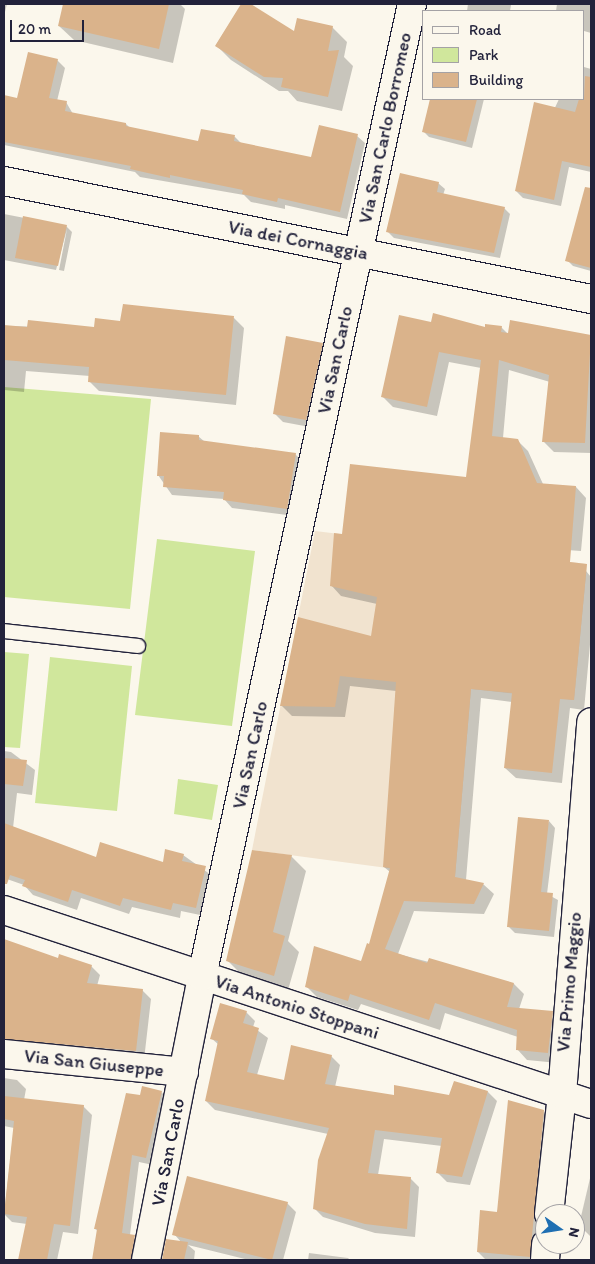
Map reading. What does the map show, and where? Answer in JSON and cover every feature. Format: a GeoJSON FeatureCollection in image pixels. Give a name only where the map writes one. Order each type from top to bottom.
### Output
{"type":"FeatureCollection","features":[{"type":"Feature","properties":{"kind":"street","name":"Via San Carlo Borromeo"},"geometry":{"type":"LineString","coordinates":[[358,252],[412,4]]}},
{"type":"Feature","properties":{"kind":"street","name":"Via dei Cornaggia"},"geometry":{"type":"LineString","coordinates":[[4,181],[591,299]]}},
{"type":"Feature","properties":{"kind":"street","name":"Via San Carlo"},"geometry":{"type":"LineString","coordinates":[[146,1260],[202,976],[358,252]]}},
{"type":"Feature","properties":{"kind":"street","name":"Via Primo Maggio"},"geometry":{"type":"LineString","coordinates":[[550,1204],[562,1094],[591,722]]}},
{"type":"Feature","properties":{"kind":"street","name":"Via Antonio Stoppani"},"geometry":{"type":"LineString","coordinates":[[4,910],[591,1104]]}},
{"type":"Feature","properties":{"kind":"street","name":"Via San Giuseppe"},"geometry":{"type":"LineString","coordinates":[[4,1054],[184,1072]]}},
{"type":"Feature","properties":{"kind":"lane"},"geometry":{"type":"LineString","coordinates":[[4,631],[138,646]]}},
{"type":"Feature","properties":{"kind":"shaded area"},"geometry":{"type":"Polygon","coordinates":[[[315,531],[587,564],[574,700],[471,689],[455,877],[252,850],[315,531]]]}},
{"type":"Feature","properties":{"kind":"green space"},"geometry":{"type":"Polygon","coordinates":[[[4,387],[151,399],[130,609],[4,597],[4,387]]]}},
{"type":"Feature","properties":{"kind":"green space"},"geometry":{"type":"Polygon","coordinates":[[[157,539],[255,551],[232,726],[135,715],[157,539]]]}},
{"type":"Feature","properties":{"kind":"green space"},"geometry":{"type":"Polygon","coordinates":[[[4,652],[29,654],[20,748],[4,747],[4,652]]]}},
{"type":"Feature","properties":{"kind":"green space"},"geometry":{"type":"Polygon","coordinates":[[[50,657],[132,666],[117,811],[35,803],[50,657]]]}},
{"type":"Feature","properties":{"kind":"green space"},"geometry":{"type":"Polygon","coordinates":[[[178,779],[218,785],[212,820],[174,814],[178,779]]]}},
{"type":"Feature","properties":{"kind":"building"},"geometry":{"type":"Polygon","coordinates":[[[63,4],[169,4],[159,49],[58,26],[63,4]]]}},
{"type":"Feature","properties":{"kind":"building"},"geometry":{"type":"Polygon","coordinates":[[[241,4],[251,4],[294,31],[297,18],[333,26],[328,51],[339,50],[328,97],[281,87],[283,78],[264,77],[215,46],[241,4]]]}},
{"type":"Feature","properties":{"kind":"building"},"geometry":{"type":"Polygon","coordinates":[[[28,52],[58,59],[49,98],[67,101],[65,111],[126,123],[126,126],[198,141],[201,129],[235,135],[234,141],[311,157],[319,125],[358,134],[340,212],[278,198],[277,202],[242,194],[243,190],[170,175],[170,178],[130,169],[131,166],[4,142],[4,95],[17,98],[28,52]]]}},
{"type":"Feature","properties":{"kind":"building"},"geometry":{"type":"Polygon","coordinates":[[[585,76],[591,77],[591,167],[562,161],[554,200],[515,191],[534,102],[575,112],[579,100],[585,100],[585,76]]]}},
{"type":"Feature","properties":{"kind":"building"},"geometry":{"type":"Polygon","coordinates":[[[430,100],[477,100],[466,142],[422,132],[430,100]]]}},
{"type":"Feature","properties":{"kind":"building"},"geometry":{"type":"Polygon","coordinates":[[[400,173],[439,182],[437,192],[505,207],[494,253],[386,232],[400,173]]]}},
{"type":"Feature","properties":{"kind":"building"},"geometry":{"type":"Polygon","coordinates":[[[585,187],[591,188],[591,268],[565,261],[585,187]]]}},
{"type":"Feature","properties":{"kind":"building"},"geometry":{"type":"Polygon","coordinates":[[[23,216],[67,225],[58,266],[15,258],[23,216]]]}},
{"type":"Feature","properties":{"kind":"building"},"geometry":{"type":"Polygon","coordinates":[[[123,304],[234,316],[226,395],[88,382],[89,367],[4,360],[4,325],[27,327],[28,320],[94,327],[95,318],[120,321],[123,304]]]}},
{"type":"Feature","properties":{"kind":"building"},"geometry":{"type":"Polygon","coordinates":[[[433,313],[485,327],[485,324],[502,326],[501,332],[508,333],[510,320],[591,335],[585,443],[542,442],[549,375],[499,360],[492,436],[518,439],[537,483],[576,486],[570,562],[587,564],[574,700],[560,699],[552,773],[504,768],[512,693],[471,689],[455,877],[484,883],[474,904],[404,901],[385,949],[427,963],[429,958],[514,983],[507,1007],[553,1011],[548,1053],[516,1050],[517,1030],[435,1003],[429,1020],[350,994],[348,1001],[305,987],[314,946],[361,961],[367,943],[369,944],[390,868],[383,867],[396,682],[340,676],[335,707],[280,706],[298,617],[371,636],[377,597],[330,586],[334,533],[342,534],[350,464],[466,477],[481,360],[439,352],[427,407],[381,397],[399,315],[431,322],[433,313]]]}},
{"type":"Feature","properties":{"kind":"building"},"geometry":{"type":"Polygon","coordinates":[[[286,336],[323,343],[306,420],[273,414],[286,336]]]}},
{"type":"Feature","properties":{"kind":"building"},"geometry":{"type":"Polygon","coordinates":[[[160,432],[199,435],[199,440],[296,453],[287,509],[223,500],[224,492],[163,487],[164,476],[157,476],[160,432]]]}},
{"type":"Feature","properties":{"kind":"building"},"geometry":{"type":"Polygon","coordinates":[[[4,758],[27,760],[23,786],[4,784],[4,758]]]}},
{"type":"Feature","properties":{"kind":"building"},"geometry":{"type":"Polygon","coordinates":[[[518,817],[549,820],[541,892],[553,893],[549,931],[507,927],[518,817]]]}},
{"type":"Feature","properties":{"kind":"building"},"geometry":{"type":"Polygon","coordinates":[[[4,823],[96,857],[100,842],[163,862],[165,849],[184,854],[182,861],[206,866],[196,908],[173,903],[171,910],[123,898],[120,906],[72,890],[68,902],[22,886],[25,880],[10,875],[7,884],[4,884],[4,823]]]}},
{"type":"Feature","properties":{"kind":"building"},"geometry":{"type":"Polygon","coordinates":[[[252,850],[292,855],[273,932],[285,936],[274,976],[226,961],[252,850]]]}},
{"type":"Feature","properties":{"kind":"building"},"geometry":{"type":"Polygon","coordinates":[[[4,939],[58,958],[59,954],[92,965],[87,983],[143,989],[136,1051],[4,1039],[4,939]]]}},
{"type":"Feature","properties":{"kind":"building"},"geometry":{"type":"Polygon","coordinates":[[[220,1003],[247,1011],[243,1023],[259,1028],[247,1072],[284,1080],[291,1045],[332,1055],[325,1084],[394,1095],[394,1085],[449,1095],[454,1081],[488,1091],[462,1177],[436,1173],[442,1138],[375,1130],[368,1173],[411,1177],[407,1229],[365,1224],[313,1209],[318,1160],[329,1128],[205,1101],[218,1041],[210,1039],[220,1003]]]}},
{"type":"Feature","properties":{"kind":"building"},"geometry":{"type":"Polygon","coordinates":[[[142,1086],[162,1091],[146,1158],[132,1155],[122,1233],[135,1235],[131,1260],[92,1260],[97,1229],[94,1229],[126,1093],[140,1095],[142,1086]]]}},
{"type":"Feature","properties":{"kind":"building"},"geometry":{"type":"Polygon","coordinates":[[[4,1096],[84,1105],[70,1226],[54,1224],[47,1260],[18,1260],[27,1217],[4,1214],[14,1121],[4,1119],[4,1096]]]}},
{"type":"Feature","properties":{"kind":"building"},"geometry":{"type":"Polygon","coordinates":[[[508,1100],[544,1110],[530,1257],[477,1252],[480,1210],[497,1212],[508,1100]]]}},
{"type":"Feature","properties":{"kind":"building"},"geometry":{"type":"Polygon","coordinates":[[[187,1176],[288,1202],[272,1260],[172,1235],[187,1176]]]}},
{"type":"Feature","properties":{"kind":"building"},"geometry":{"type":"Polygon","coordinates":[[[166,1239],[188,1242],[184,1260],[162,1260],[166,1239]]]}}]}
